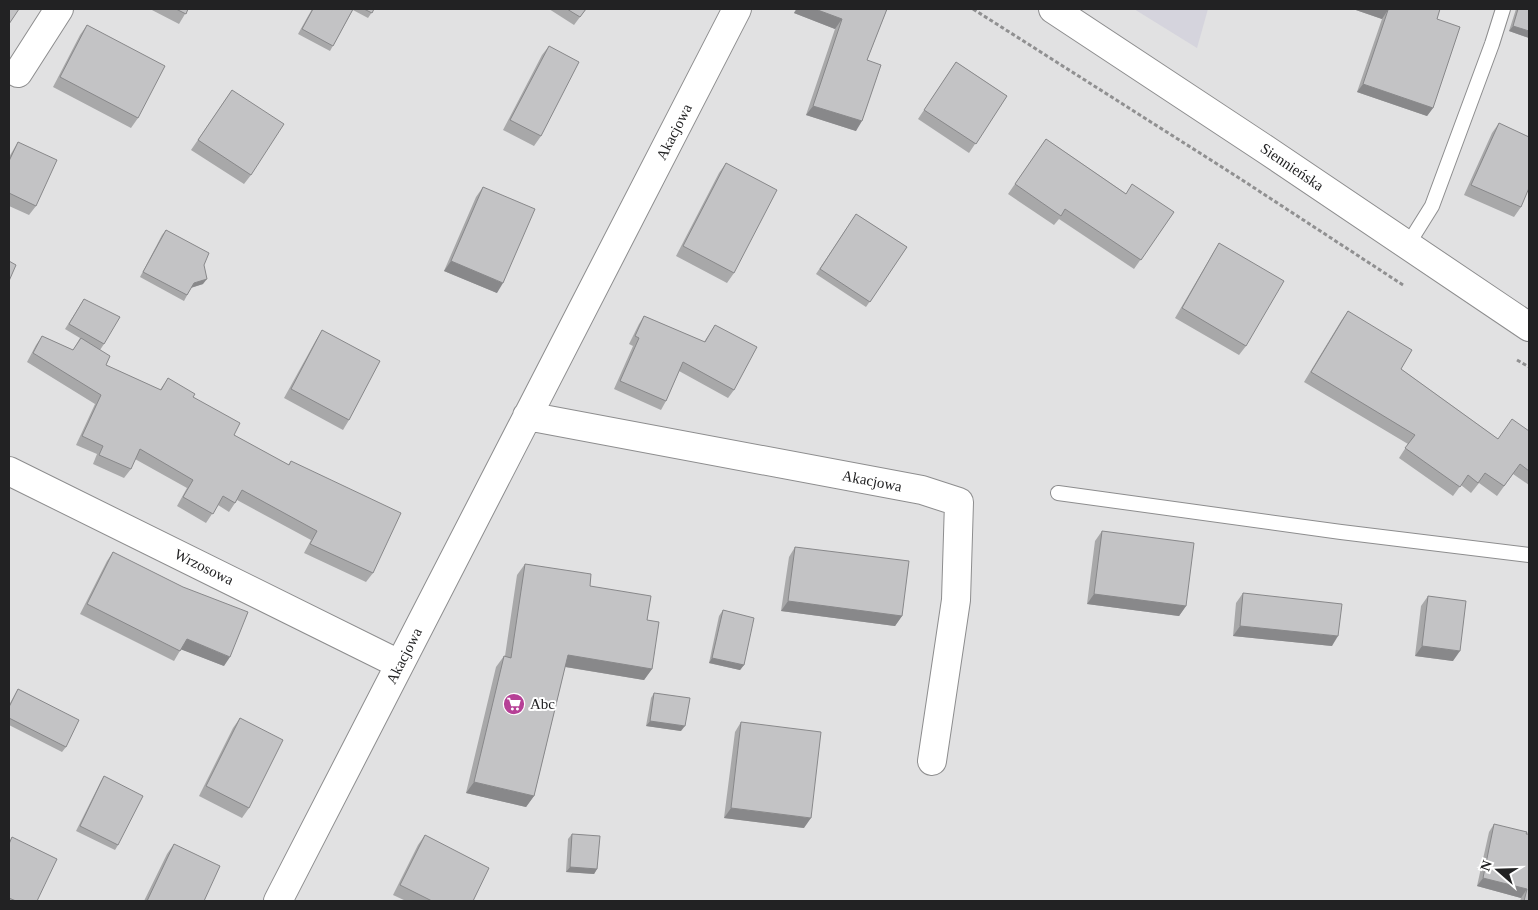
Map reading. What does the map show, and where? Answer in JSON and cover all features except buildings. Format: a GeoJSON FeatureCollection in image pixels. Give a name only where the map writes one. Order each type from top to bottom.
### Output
{"type":"FeatureCollection","features":[{"type":"Feature","properties":{"kind":"street"},"geometry":{"type":"LineString","coordinates":[[18,73],[59,9]]}},
{"type":"Feature","properties":{"kind":"street","name":"Akacjowa"},"geometry":{"type":"LineString","coordinates":[[284,900],[400,664],[737,9]]}},
{"type":"Feature","properties":{"kind":"street","name":"Siennieńska"},"geometry":{"type":"LineString","coordinates":[[1053,9],[1529,327]]}},
{"type":"Feature","properties":{"kind":"street","name":"Akacjowa"},"geometry":{"type":"LineString","coordinates":[[527,416],[922,490],[958,502],[956,600],[932,761]]}},
{"type":"Feature","properties":{"kind":"street","name":"Wrzosowa"},"geometry":{"type":"LineString","coordinates":[[9,471],[400,664]]}},
{"type":"Feature","properties":{"kind":"lane"},"geometry":{"type":"LineString","coordinates":[[1407,246],[1432,206],[1492,44],[1503,9]]}},
{"type":"Feature","properties":{"kind":"lane"},"geometry":{"type":"LineString","coordinates":[[1058,493],[1341,532],[1529,555]]}},
{"type":"Feature","properties":{"kind":"path"},"geometry":{"type":"LineString","coordinates":[[972,9],[1236,176],[1407,288]]}},
{"type":"Feature","properties":{"kind":"path"},"geometry":{"type":"LineString","coordinates":[[1513,357],[1529,368]]}},
{"type":"Feature","properties":{"kind":"shaded area"},"geometry":{"type":"Polygon","coordinates":[[[1134,9],[1208,9],[1197,48],[1134,9]]]}},
{"type":"Feature","properties":{"kind":"place","name":"Abc"},"geometry":{"type":"Point","coordinates":[514,704]}}]}
